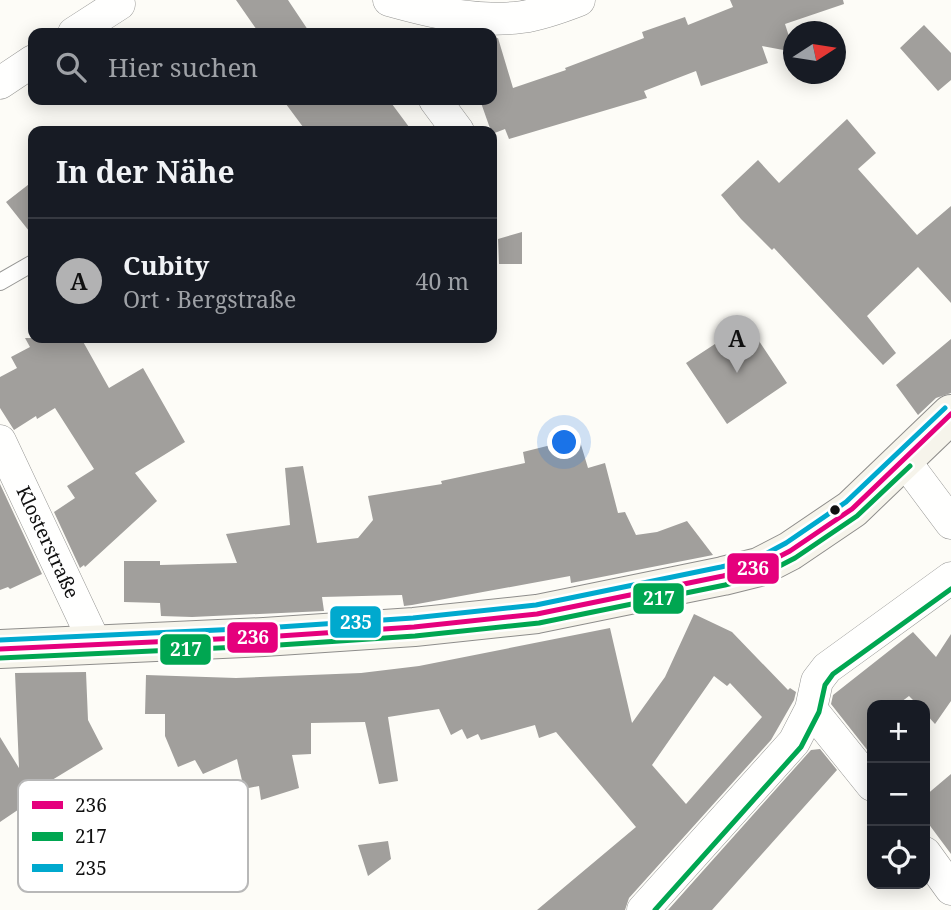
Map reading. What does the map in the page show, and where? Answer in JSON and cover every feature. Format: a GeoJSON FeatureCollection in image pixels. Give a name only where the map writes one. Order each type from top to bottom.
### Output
{"type":"FeatureCollection","features":[{"type":"Feature","properties":{"kind":"street"},"geometry":{"type":"LineString","coordinates":[[389,0],[430,23],[523,16],[579,0]]}},
{"type":"Feature","properties":{"kind":"street"},"geometry":{"type":"LineString","coordinates":[[82,28],[119,4]]}},
{"type":"Feature","properties":{"kind":"street"},"geometry":{"type":"LineString","coordinates":[[0,83],[28,64]]}},
{"type":"Feature","properties":{"kind":"street"},"geometry":{"type":"LineString","coordinates":[[439,105],[454,126]]}},
{"type":"Feature","properties":{"kind":"street"},"geometry":{"type":"LineString","coordinates":[[0,649],[264,638],[414,627],[537,614],[723,576],[759,567],[790,551],[852,509],[951,414]]}},
{"type":"Feature","properties":{"kind":"street","name":"Klosterstraße"},"geometry":{"type":"LineString","coordinates":[[0,441],[95,643]]}},
{"type":"Feature","properties":{"kind":"street"},"geometry":{"type":"LineString","coordinates":[[904,460],[951,523]]}},
{"type":"Feature","properties":{"kind":"street"},"geometry":{"type":"LineString","coordinates":[[643,910],[794,742],[811,709],[817,681],[827,668],[951,578]]}},
{"type":"Feature","properties":{"kind":"street"},"geometry":{"type":"LineString","coordinates":[[811,709],[867,779]]}},
{"type":"Feature","properties":{"kind":"street"},"geometry":{"type":"LineString","coordinates":[[930,860],[951,889]]}},
{"type":"Feature","properties":{"kind":"lane"},"geometry":{"type":"LineString","coordinates":[[0,282],[28,266]]}},
{"type":"Feature","properties":{"kind":"building"},"geometry":{"type":"Polygon","coordinates":[[[236,0],[288,0],[307,28],[256,28],[236,0]]]}},
{"type":"Feature","properties":{"kind":"building"},"geometry":{"type":"Polygon","coordinates":[[[730,0],[843,0],[844,4],[794,21],[783,21],[783,50],[762,46],[768,63],[701,86],[696,71],[644,91],[647,98],[509,139],[505,129],[497,132],[497,126],[489,126],[482,105],[497,105],[497,38],[513,88],[644,38],[642,32],[685,17],[688,25],[733,7],[730,0]]]}},
{"type":"Feature","properties":{"kind":"building"},"geometry":{"type":"Polygon","coordinates":[[[924,25],[951,53],[951,80],[938,91],[900,48],[924,25]]]}},
{"type":"Feature","properties":{"kind":"building"},"geometry":{"type":"Polygon","coordinates":[[[287,105],[393,105],[408,126],[302,126],[287,105]]]}},
{"type":"Feature","properties":{"kind":"building"},"geometry":{"type":"Polygon","coordinates":[[[847,119],[876,153],[858,169],[917,235],[951,206],[951,303],[918,267],[867,316],[896,353],[883,365],[721,195],[758,160],[779,183],[847,119]]]}},
{"type":"Feature","properties":{"kind":"building"},"geometry":{"type":"Polygon","coordinates":[[[28,185],[28,230],[6,202],[28,185]]]}},
{"type":"Feature","properties":{"kind":"building"},"geometry":{"type":"Polygon","coordinates":[[[522,232],[522,264],[499,264],[498,239],[522,232]]]}},
{"type":"Feature","properties":{"kind":"building"},"geometry":{"type":"Polygon","coordinates":[[[747,323],[787,383],[727,424],[686,363],[747,323]]]}},
{"type":"Feature","properties":{"kind":"building"},"geometry":{"type":"Polygon","coordinates":[[[25,338],[28,338],[28,343],[84,343],[109,388],[143,368],[185,442],[135,473],[157,501],[85,567],[84,565],[80,568],[54,512],[75,498],[67,486],[94,469],[55,408],[14,430],[0,408],[0,377],[17,368],[11,357],[30,347],[25,338]]]}},
{"type":"Feature","properties":{"kind":"building"},"geometry":{"type":"Polygon","coordinates":[[[951,339],[951,393],[936,398],[918,415],[896,385],[951,339]]]}},
{"type":"Feature","properties":{"kind":"building"},"geometry":{"type":"Polygon","coordinates":[[[579,438],[588,468],[605,463],[618,513],[625,512],[636,535],[657,532],[687,521],[713,555],[571,583],[570,576],[404,606],[402,595],[322,597],[324,611],[192,617],[161,616],[160,603],[124,602],[124,561],[160,561],[160,565],[237,563],[226,534],[290,525],[285,468],[303,466],[317,543],[358,538],[373,520],[368,496],[442,484],[441,481],[525,463],[523,452],[579,438]]]}},
{"type":"Feature","properties":{"kind":"building"},"geometry":{"type":"Polygon","coordinates":[[[0,484],[42,574],[10,589],[8,587],[0,590],[0,484]]]}},
{"type":"Feature","properties":{"kind":"building"},"geometry":{"type":"Polygon","coordinates":[[[694,614],[732,632],[788,690],[790,688],[796,692],[771,740],[629,898],[625,910],[537,910],[636,827],[556,732],[539,738],[535,725],[481,740],[478,734],[467,739],[462,729],[451,735],[439,709],[388,717],[398,781],[379,784],[365,722],[311,723],[311,754],[292,755],[299,788],[261,800],[259,786],[248,788],[248,780],[242,780],[237,759],[203,774],[195,760],[178,767],[165,736],[165,714],[145,714],[146,675],[236,678],[361,673],[419,666],[610,628],[632,723],[665,677],[694,614]],[[714,676],[652,765],[686,804],[762,717],[730,683],[727,686],[714,676]]]}},
{"type":"Feature","properties":{"kind":"building"},"geometry":{"type":"Polygon","coordinates":[[[913,632],[936,657],[951,634],[951,701],[935,724],[930,718],[930,700],[913,700],[909,696],[904,700],[867,700],[867,750],[831,704],[833,695],[913,632]]]}},
{"type":"Feature","properties":{"kind":"building"},"geometry":{"type":"Polygon","coordinates":[[[86,672],[88,720],[103,749],[52,780],[18,780],[18,810],[0,822],[0,737],[19,768],[15,673],[86,672]]]}},
{"type":"Feature","properties":{"kind":"building"},"geometry":{"type":"Polygon","coordinates":[[[820,749],[837,770],[712,910],[668,910],[811,750],[820,749]]]}},
{"type":"Feature","properties":{"kind":"building"},"geometry":{"type":"Polygon","coordinates":[[[951,774],[951,854],[930,826],[930,792],[951,774]]]}},
{"type":"Feature","properties":{"kind":"building"},"geometry":{"type":"Polygon","coordinates":[[[388,841],[391,859],[368,876],[358,845],[388,841]]]}},
{"type":"Feature","properties":{"kind":"transit line","name":"235"},"geometry":{"type":"LineString","coordinates":[[0,640],[264,628],[413,618],[536,605],[756,559],[786,543],[846,502],[945,408]]}},
{"type":"Feature","properties":{"kind":"transit line","name":"236"},"geometry":{"type":"LineString","coordinates":[[0,649],[414,627],[537,614],[723,576],[759,567],[790,551],[852,509],[951,414]]}},
{"type":"Feature","properties":{"kind":"transit line","name":"217"},"geometry":{"type":"LineString","coordinates":[[0,658],[415,636],[539,623],[725,585],[762,575],[795,558],[857,516],[910,466]]}},
{"type":"Feature","properties":{"kind":"transit line","name":"217"},"geometry":{"type":"LineString","coordinates":[[655,910],[801,747],[819,712],[825,685],[833,674],[951,589]]}},
{"type":"Feature","properties":{"kind":"place","name":"Cubity"},"geometry":{"type":"Point","coordinates":[737,373]}}]}
